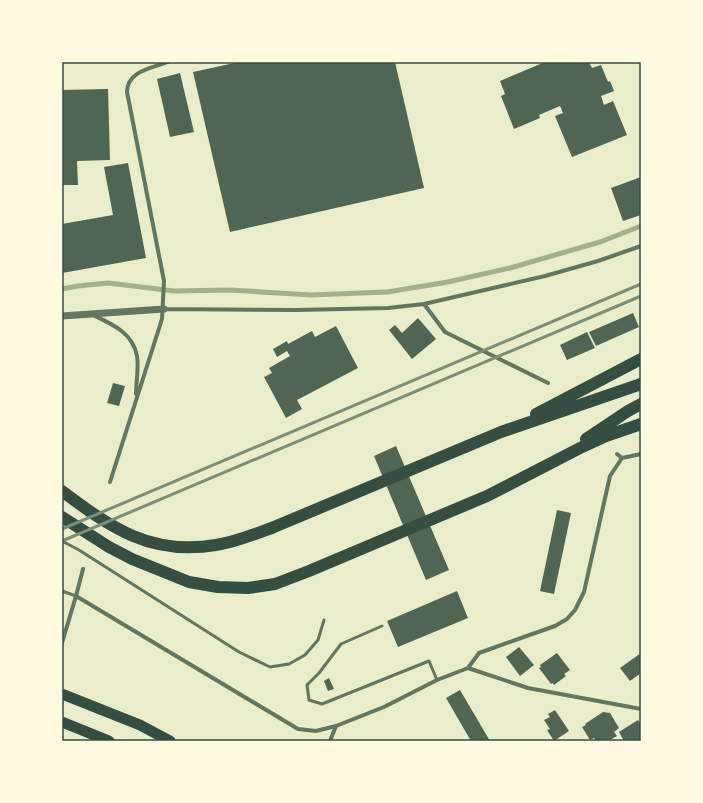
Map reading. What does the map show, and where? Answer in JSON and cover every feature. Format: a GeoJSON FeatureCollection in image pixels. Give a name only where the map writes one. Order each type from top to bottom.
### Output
{"type":"FeatureCollection","features":[{"type":"Feature","properties":{"kind":"highway"},"geometry":{"type":"LineString","coordinates":[[501,432],[641,359]]}},
{"type":"Feature","properties":{"kind":"highway"},"geometry":{"type":"LineString","coordinates":[[65,493],[112,526],[130,536],[151,544],[172,548],[194,548],[217,545],[274,527],[501,432],[641,384]]}},
{"type":"Feature","properties":{"kind":"highway"},"geometry":{"type":"LineString","coordinates":[[551,463],[612,421],[641,404]]}},
{"type":"Feature","properties":{"kind":"highway"},"geometry":{"type":"LineString","coordinates":[[62,517],[109,547],[132,559],[190,582],[218,587],[248,588],[269,585],[309,571],[466,505],[606,436],[641,424]]}},
{"type":"Feature","properties":{"kind":"highway"},"geometry":{"type":"LineString","coordinates":[[62,513],[91,536]]}},
{"type":"Feature","properties":{"kind":"highway"},"geometry":{"type":"LineString","coordinates":[[62,694],[140,725],[170,741]]}},
{"type":"Feature","properties":{"kind":"highway"},"geometry":{"type":"LineString","coordinates":[[62,722],[109,741]]}},
{"type":"Feature","properties":{"kind":"street"},"geometry":{"type":"LineString","coordinates":[[110,482],[164,309],[164,281],[127,92],[127,84],[134,75],[168,62]]}},
{"type":"Feature","properties":{"kind":"street"},"geometry":{"type":"LineString","coordinates":[[63,316],[164,309],[296,310],[388,308],[424,304],[553,274],[598,261],[641,246]]}},
{"type":"Feature","properties":{"kind":"street"},"geometry":{"type":"LineString","coordinates":[[424,304],[445,332],[548,383]]}},
{"type":"Feature","properties":{"kind":"street"},"geometry":{"type":"LineString","coordinates":[[90,314],[114,325],[124,333],[133,344],[137,357],[136,399]]}},
{"type":"Feature","properties":{"kind":"street"},"geometry":{"type":"LineString","coordinates":[[617,454],[622,458]]}},
{"type":"Feature","properties":{"kind":"street"},"geometry":{"type":"LineString","coordinates":[[76,596],[298,729],[316,731],[336,726],[384,706],[437,680],[468,668],[479,653],[555,626],[567,619],[575,610],[584,592],[610,476],[622,458],[641,454]]}},
{"type":"Feature","properties":{"kind":"street"},"geometry":{"type":"LineString","coordinates":[[62,643],[83,569]]}},
{"type":"Feature","properties":{"kind":"street"},"geometry":{"type":"LineString","coordinates":[[468,668],[528,688],[641,709]]}},
{"type":"Feature","properties":{"kind":"street"},"geometry":{"type":"LineString","coordinates":[[330,741],[336,726]]}},
{"type":"Feature","properties":{"kind":"lane"},"geometry":{"type":"LineString","coordinates":[[62,541],[79,550],[239,652],[270,667],[289,664],[305,655],[318,640],[324,620]]}},
{"type":"Feature","properties":{"kind":"lane"},"geometry":{"type":"LineString","coordinates":[[62,590],[76,596]]}},
{"type":"Feature","properties":{"kind":"lane"},"geometry":{"type":"LineString","coordinates":[[382,626],[341,644],[319,673],[307,685],[309,700],[322,704],[429,661],[437,680]]}},
{"type":"Feature","properties":{"kind":"building"},"geometry":{"type":"Polygon","coordinates":[[[239,62],[395,62],[424,188],[230,232],[193,72],[239,62]]]}},
{"type":"Feature","properties":{"kind":"building"},"geometry":{"type":"Polygon","coordinates":[[[545,62],[589,62],[592,68],[601,65],[608,82],[610,81],[614,91],[601,96],[604,105],[613,101],[627,135],[572,157],[555,116],[563,113],[560,106],[539,115],[540,118],[514,129],[501,96],[505,94],[500,81],[545,62]]]}},
{"type":"Feature","properties":{"kind":"building"},"geometry":{"type":"Polygon","coordinates":[[[180,73],[194,132],[170,137],[157,79],[180,73]]]}},
{"type":"Feature","properties":{"kind":"building"},"geometry":{"type":"Polygon","coordinates":[[[108,89],[110,160],[77,161],[78,185],[62,185],[62,90],[108,89]]]}},
{"type":"Feature","properties":{"kind":"building"},"geometry":{"type":"Polygon","coordinates":[[[128,163],[146,258],[62,273],[62,224],[113,215],[104,167],[128,163]]]}},
{"type":"Feature","properties":{"kind":"building"},"geometry":{"type":"Polygon","coordinates":[[[641,177],[641,215],[623,221],[611,188],[641,177]]]}},
{"type":"Feature","properties":{"kind":"building"},"geometry":{"type":"Polygon","coordinates":[[[633,313],[639,327],[596,346],[589,332],[633,313]]]}},
{"type":"Feature","properties":{"kind":"building"},"geometry":{"type":"Polygon","coordinates":[[[418,318],[436,339],[412,359],[389,330],[395,325],[402,333],[418,318]]]}},
{"type":"Feature","properties":{"kind":"building"},"geometry":{"type":"Polygon","coordinates":[[[336,326],[358,368],[297,400],[302,409],[286,418],[264,377],[272,373],[269,368],[290,356],[287,351],[277,357],[273,349],[287,341],[288,344],[312,331],[315,337],[336,326]]]}},
{"type":"Feature","properties":{"kind":"building"},"geometry":{"type":"Polygon","coordinates":[[[587,332],[595,348],[567,360],[560,345],[587,332]]]}},
{"type":"Feature","properties":{"kind":"building"},"geometry":{"type":"Polygon","coordinates":[[[113,383],[125,386],[119,406],[107,403],[113,383]]]}},
{"type":"Feature","properties":{"kind":"building"},"geometry":{"type":"Polygon","coordinates":[[[396,446],[449,570],[426,580],[374,456],[396,446]]]}},
{"type":"Feature","properties":{"kind":"building"},"geometry":{"type":"Polygon","coordinates":[[[557,510],[571,513],[554,594],[540,591],[557,510]]]}},
{"type":"Feature","properties":{"kind":"building"},"geometry":{"type":"Polygon","coordinates":[[[457,591],[468,618],[398,647],[387,621],[457,591]]]}},
{"type":"Feature","properties":{"kind":"building"},"geometry":{"type":"Polygon","coordinates":[[[519,647],[534,665],[520,676],[506,657],[519,647]]]}},
{"type":"Feature","properties":{"kind":"building"},"geometry":{"type":"Polygon","coordinates":[[[557,653],[570,670],[564,674],[566,676],[554,685],[553,683],[551,684],[539,668],[541,667],[540,665],[557,653]]]}},
{"type":"Feature","properties":{"kind":"building"},"geometry":{"type":"Polygon","coordinates":[[[641,653],[641,673],[630,681],[620,668],[641,653]]]}},
{"type":"Feature","properties":{"kind":"building"},"geometry":{"type":"Polygon","coordinates":[[[329,678],[334,689],[328,691],[324,681],[329,678]]]}},
{"type":"Feature","properties":{"kind":"building"},"geometry":{"type":"Polygon","coordinates":[[[460,690],[490,741],[471,741],[446,698],[460,690]]]}},
{"type":"Feature","properties":{"kind":"building"},"geometry":{"type":"Polygon","coordinates":[[[555,710],[569,731],[554,741],[547,730],[550,729],[544,720],[550,717],[548,714],[555,710]]]}},
{"type":"Feature","properties":{"kind":"building"},"geometry":{"type":"Polygon","coordinates":[[[603,712],[610,713],[619,728],[614,732],[617,736],[608,741],[596,741],[594,738],[590,740],[582,727],[603,712]]]}},
{"type":"Feature","properties":{"kind":"building"},"geometry":{"type":"Polygon","coordinates":[[[638,720],[641,725],[641,741],[624,741],[619,732],[638,720]]]}},
{"type":"Feature","properties":{"kind":"waterway"},"geometry":{"type":"LineString","coordinates":[[62,289],[108,283],[174,291],[230,290],[311,295],[387,292],[448,282],[510,268],[600,242],[641,226]]}},
{"type":"Feature","properties":{"kind":"railway"},"geometry":{"type":"LineString","coordinates":[[62,529],[641,284]]}},
{"type":"Feature","properties":{"kind":"railway"},"geometry":{"type":"LineString","coordinates":[[62,541],[641,296]]}}]}
